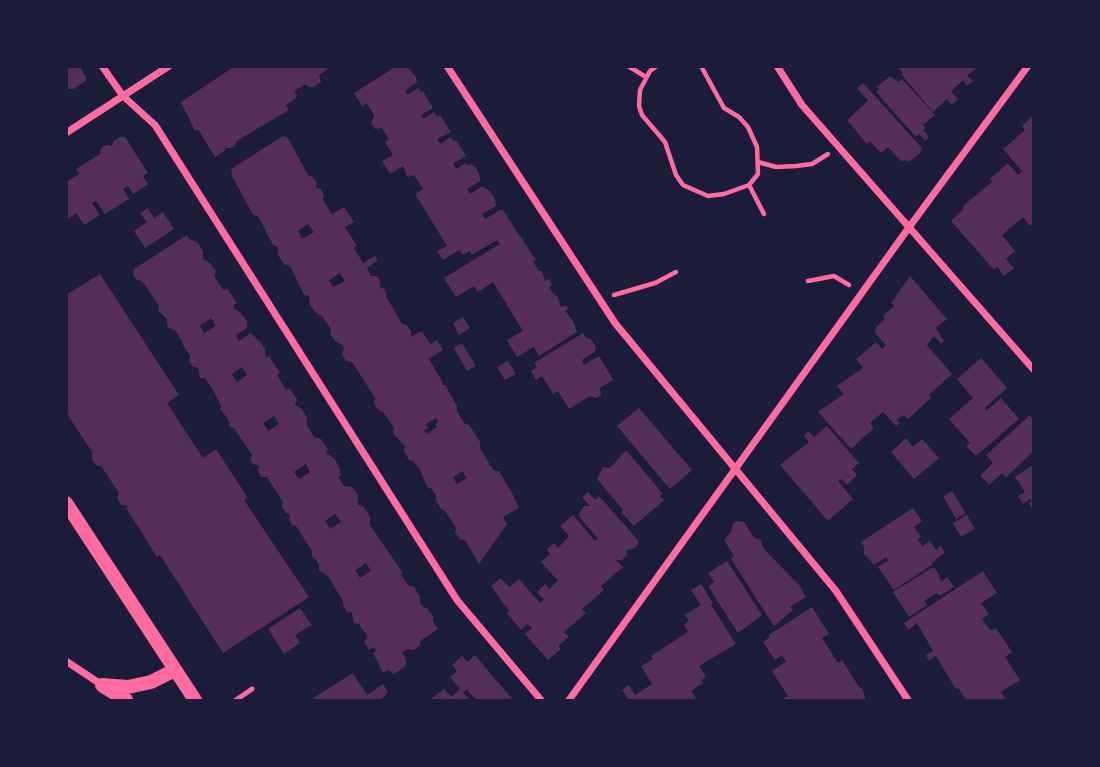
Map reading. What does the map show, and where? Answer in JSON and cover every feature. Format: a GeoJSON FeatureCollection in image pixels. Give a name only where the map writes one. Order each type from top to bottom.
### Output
{"type":"FeatureCollection","features":[{"type":"Feature","properties":{"kind":"main road"},"geometry":{"type":"LineString","coordinates":[[66,503],[195,701]]}},
{"type":"Feature","properties":{"kind":"main road"},"geometry":{"type":"LineString","coordinates":[[102,685],[128,687],[151,682],[175,670]]}},
{"type":"Feature","properties":{"kind":"main road"},"geometry":{"type":"LineString","coordinates":[[102,685],[126,701]]}},
{"type":"Feature","properties":{"kind":"street"},"geometry":{"type":"LineString","coordinates":[[102,66],[123,96],[155,125],[457,600],[541,701]]}},
{"type":"Feature","properties":{"kind":"street"},"geometry":{"type":"LineString","coordinates":[[66,133],[169,66]]}},
{"type":"Feature","properties":{"kind":"street"},"geometry":{"type":"LineString","coordinates":[[447,66],[615,323],[836,592],[908,701]]}},
{"type":"Feature","properties":{"kind":"street"},"geometry":{"type":"LineString","coordinates":[[777,66],[802,105],[1034,370]]}},
{"type":"Feature","properties":{"kind":"street"},"geometry":{"type":"LineString","coordinates":[[569,701],[1028,66]]}},
{"type":"Feature","properties":{"kind":"street"},"geometry":{"type":"LineString","coordinates":[[66,660],[102,685]]}},
{"type":"Feature","properties":{"kind":"lane"},"geometry":{"type":"LineString","coordinates":[[236,701],[252,689]]}},
{"type":"Feature","properties":{"kind":"path"},"geometry":{"type":"LineString","coordinates":[[628,66],[646,77]]}},
{"type":"Feature","properties":{"kind":"path"},"geometry":{"type":"LineString","coordinates":[[657,66],[646,77],[639,106],[642,115],[664,142],[676,175],[683,185],[708,196],[724,194],[749,185],[758,174],[758,162],[757,147],[748,127],[739,117],[724,108],[701,66]]}},
{"type":"Feature","properties":{"kind":"path"},"geometry":{"type":"LineString","coordinates":[[758,162],[776,167],[812,164],[839,147]]}},
{"type":"Feature","properties":{"kind":"path"},"geometry":{"type":"LineString","coordinates":[[749,185],[764,214]]}},
{"type":"Feature","properties":{"kind":"path"},"geometry":{"type":"LineString","coordinates":[[600,300],[655,283],[676,272]]}},
{"type":"Feature","properties":{"kind":"path"},"geometry":{"type":"LineString","coordinates":[[808,281],[834,275]]}},
{"type":"Feature","properties":{"kind":"building"},"geometry":{"type":"Polygon","coordinates":[[[66,66],[79,66],[86,81],[73,89],[66,89],[66,66]]]}},
{"type":"Feature","properties":{"kind":"building"},"geometry":{"type":"Polygon","coordinates":[[[235,66],[333,66],[319,75],[321,82],[314,87],[308,87],[306,84],[294,91],[297,95],[295,99],[286,105],[289,110],[238,140],[232,148],[225,148],[226,150],[215,157],[198,129],[195,131],[181,102],[235,66]]]}},
{"type":"Feature","properties":{"kind":"building"},"geometry":{"type":"Polygon","coordinates":[[[397,66],[407,67],[416,77],[417,82],[405,90],[407,95],[418,88],[423,91],[433,108],[421,115],[423,119],[434,112],[437,117],[440,115],[451,132],[437,139],[440,144],[451,137],[466,156],[453,164],[456,169],[466,163],[467,166],[470,164],[475,167],[479,173],[480,181],[467,189],[470,194],[482,186],[490,191],[495,199],[496,206],[482,214],[485,219],[502,209],[536,260],[533,262],[539,271],[542,271],[545,281],[549,279],[552,285],[549,287],[557,296],[561,307],[566,305],[569,309],[565,311],[577,332],[539,356],[534,347],[517,357],[507,340],[523,331],[493,282],[478,292],[474,286],[456,297],[444,278],[500,244],[497,240],[472,255],[470,251],[463,255],[459,250],[443,260],[437,251],[447,246],[415,194],[423,189],[414,175],[407,177],[403,166],[390,174],[382,161],[393,155],[385,142],[389,140],[382,128],[375,129],[371,123],[374,115],[367,103],[362,106],[354,93],[397,66]]]}},
{"type":"Feature","properties":{"kind":"building"},"geometry":{"type":"Polygon","coordinates":[[[897,66],[980,66],[967,75],[973,81],[967,86],[963,80],[951,91],[958,99],[952,105],[947,99],[933,112],[897,66]]]}},
{"type":"Feature","properties":{"kind":"building"},"geometry":{"type":"Polygon","coordinates":[[[890,76],[898,82],[902,79],[935,115],[923,125],[926,128],[923,130],[929,137],[925,141],[919,134],[916,137],[876,92],[879,89],[877,87],[890,76]]]}},
{"type":"Feature","properties":{"kind":"building"},"geometry":{"type":"Polygon","coordinates":[[[863,83],[922,148],[912,160],[907,162],[905,159],[902,162],[888,147],[881,153],[870,141],[867,144],[847,120],[868,101],[857,88],[863,83]]]}},
{"type":"Feature","properties":{"kind":"building"},"geometry":{"type":"Polygon","coordinates":[[[1033,116],[1033,223],[1030,226],[1023,217],[1002,235],[1015,251],[1006,259],[1014,268],[1004,276],[997,267],[994,270],[951,221],[1008,163],[1018,175],[1022,171],[1003,149],[1025,130],[1022,126],[1033,116]]]}},
{"type":"Feature","properties":{"kind":"building"},"geometry":{"type":"Polygon","coordinates":[[[283,136],[288,138],[308,175],[317,183],[316,188],[321,189],[323,200],[332,214],[344,207],[354,222],[345,227],[357,246],[354,248],[363,263],[375,256],[378,260],[367,268],[371,276],[377,276],[380,287],[385,289],[387,298],[402,324],[407,325],[411,331],[411,337],[422,331],[430,344],[437,340],[443,350],[429,359],[464,423],[469,425],[476,435],[480,448],[494,471],[499,471],[519,508],[503,517],[507,524],[479,564],[465,540],[460,540],[455,532],[456,528],[436,501],[432,489],[427,487],[420,469],[409,460],[404,451],[405,446],[393,434],[394,428],[384,413],[378,410],[374,403],[375,398],[352,362],[346,361],[342,355],[344,348],[335,341],[322,316],[310,305],[309,296],[304,295],[290,266],[284,264],[278,255],[278,247],[273,245],[258,216],[253,215],[232,176],[231,169],[283,136]],[[308,224],[298,231],[302,239],[314,232],[308,224]],[[340,273],[329,280],[333,287],[345,281],[340,273]],[[436,418],[426,424],[429,428],[424,430],[427,434],[437,427],[435,424],[438,422],[436,418]],[[462,471],[453,477],[457,484],[467,478],[462,471]]]}},
{"type":"Feature","properties":{"kind":"building"},"geometry":{"type":"Polygon","coordinates":[[[125,137],[148,173],[143,176],[148,184],[133,194],[128,186],[123,189],[129,199],[105,214],[96,201],[92,203],[100,215],[84,225],[76,213],[66,220],[66,182],[79,174],[76,169],[100,154],[101,148],[112,146],[114,140],[125,137]]]}},
{"type":"Feature","properties":{"kind":"building"},"geometry":{"type":"Polygon","coordinates":[[[148,208],[154,218],[163,212],[174,229],[145,248],[134,231],[147,222],[140,213],[148,208]]]}},
{"type":"Feature","properties":{"kind":"building"},"geometry":{"type":"Polygon","coordinates":[[[187,235],[189,239],[197,242],[203,251],[203,259],[216,271],[214,276],[223,290],[227,288],[237,303],[234,309],[247,321],[247,328],[236,335],[239,341],[251,333],[261,343],[266,358],[269,356],[280,373],[277,375],[286,390],[290,389],[297,399],[295,405],[302,409],[314,437],[321,439],[328,449],[326,453],[334,458],[341,475],[338,477],[344,486],[352,487],[358,495],[358,505],[364,507],[370,517],[370,525],[403,573],[401,575],[408,585],[414,587],[420,596],[420,603],[433,616],[438,629],[420,641],[420,646],[402,652],[406,666],[394,674],[388,670],[383,673],[373,653],[376,651],[374,647],[369,650],[364,642],[368,637],[359,624],[354,623],[352,613],[347,612],[328,576],[319,570],[312,551],[289,520],[290,514],[282,507],[283,502],[267,477],[261,477],[259,466],[253,464],[250,459],[252,455],[234,428],[230,427],[214,392],[205,378],[200,378],[198,368],[192,366],[183,343],[175,330],[168,328],[166,318],[158,311],[159,306],[142,281],[133,275],[134,269],[187,235]],[[211,318],[200,326],[204,333],[216,326],[211,318]],[[242,367],[232,374],[237,382],[247,375],[242,367]],[[274,416],[263,423],[268,431],[279,424],[274,416]],[[306,464],[294,472],[299,479],[310,472],[306,464]],[[335,514],[325,521],[330,529],[341,522],[335,514]],[[366,563],[355,570],[360,578],[371,571],[366,563]]]}},
{"type":"Feature","properties":{"kind":"building"},"geometry":{"type":"Polygon","coordinates":[[[100,274],[179,395],[167,403],[203,458],[216,449],[248,498],[244,500],[309,597],[223,653],[160,555],[157,557],[126,508],[128,506],[121,505],[117,498],[119,493],[101,466],[96,465],[92,459],[92,452],[66,412],[66,295],[100,274]]]}},
{"type":"Feature","properties":{"kind":"building"},"geometry":{"type":"Polygon","coordinates":[[[910,276],[947,319],[936,328],[944,341],[941,344],[934,336],[927,345],[952,374],[908,419],[904,415],[897,420],[900,423],[896,426],[883,412],[870,423],[874,428],[851,449],[818,412],[844,394],[837,386],[863,368],[856,359],[876,342],[882,349],[886,345],[875,333],[876,327],[894,306],[891,303],[910,276]]]}},
{"type":"Feature","properties":{"kind":"building"},"geometry":{"type":"Polygon","coordinates":[[[463,317],[470,328],[459,335],[453,323],[463,317]]]}},
{"type":"Feature","properties":{"kind":"building"},"geometry":{"type":"Polygon","coordinates":[[[583,333],[596,347],[595,352],[582,360],[584,365],[599,356],[613,380],[600,388],[601,395],[596,398],[590,396],[569,409],[558,391],[553,394],[542,376],[536,380],[531,371],[537,367],[534,363],[583,333]]]}},
{"type":"Feature","properties":{"kind":"building"},"geometry":{"type":"Polygon","coordinates":[[[462,343],[476,366],[467,371],[454,348],[462,343]]]}},
{"type":"Feature","properties":{"kind":"building"},"geometry":{"type":"Polygon","coordinates":[[[981,358],[1007,388],[985,408],[986,411],[1001,398],[1019,419],[976,456],[966,446],[970,443],[949,419],[973,398],[957,379],[981,358]]]}},
{"type":"Feature","properties":{"kind":"building"},"geometry":{"type":"Polygon","coordinates":[[[508,361],[516,374],[505,380],[497,367],[508,361]]]}},
{"type":"Feature","properties":{"kind":"building"},"geometry":{"type":"Polygon","coordinates":[[[639,408],[692,470],[670,489],[617,426],[639,408]]]}},
{"type":"Feature","properties":{"kind":"building"},"geometry":{"type":"Polygon","coordinates":[[[1030,415],[1033,419],[1033,452],[1006,477],[1002,473],[989,485],[980,475],[993,463],[986,455],[1030,415]]]}},
{"type":"Feature","properties":{"kind":"building"},"geometry":{"type":"Polygon","coordinates":[[[827,426],[859,463],[852,469],[857,475],[847,485],[841,479],[838,481],[853,499],[828,521],[780,465],[809,442],[804,436],[808,431],[814,437],[827,426]]]}},
{"type":"Feature","properties":{"kind":"building"},"geometry":{"type":"Polygon","coordinates":[[[906,438],[913,447],[922,439],[939,458],[914,479],[891,452],[906,438]]]}},
{"type":"Feature","properties":{"kind":"building"},"geometry":{"type":"Polygon","coordinates":[[[626,450],[663,494],[660,496],[664,500],[634,526],[597,479],[603,467],[610,468],[626,450]]]}},
{"type":"Feature","properties":{"kind":"building"},"geometry":{"type":"Polygon","coordinates":[[[1033,465],[1033,510],[1030,499],[1023,504],[1018,496],[1025,492],[1015,477],[1033,465]]]}},
{"type":"Feature","properties":{"kind":"building"},"geometry":{"type":"Polygon","coordinates":[[[952,491],[966,513],[956,519],[943,496],[952,491]]]}},
{"type":"Feature","properties":{"kind":"building"},"geometry":{"type":"Polygon","coordinates":[[[588,492],[595,500],[599,496],[638,540],[638,545],[634,549],[626,550],[627,555],[622,560],[616,560],[623,567],[601,586],[604,590],[582,609],[586,613],[564,632],[569,637],[558,646],[561,649],[548,660],[525,634],[532,628],[528,624],[521,630],[491,586],[501,578],[509,587],[519,579],[540,603],[544,600],[537,592],[545,584],[549,589],[558,581],[541,562],[550,554],[547,549],[554,543],[558,548],[569,536],[560,526],[573,515],[595,541],[598,539],[578,515],[584,506],[590,506],[582,497],[588,492]]]}},
{"type":"Feature","properties":{"kind":"building"},"geometry":{"type":"Polygon","coordinates":[[[913,508],[922,521],[914,527],[921,537],[918,539],[922,546],[930,541],[936,550],[941,546],[945,553],[894,590],[878,567],[889,560],[886,557],[874,565],[864,554],[861,542],[913,508]]]}},
{"type":"Feature","properties":{"kind":"building"},"geometry":{"type":"Polygon","coordinates":[[[967,515],[975,529],[961,537],[953,523],[967,515]]]}},
{"type":"Feature","properties":{"kind":"building"},"geometry":{"type":"Polygon","coordinates":[[[736,521],[744,522],[754,538],[760,539],[764,549],[799,585],[806,597],[790,607],[793,610],[774,626],[731,559],[734,556],[724,540],[736,521]]]}},
{"type":"Feature","properties":{"kind":"building"},"geometry":{"type":"Polygon","coordinates":[[[727,561],[762,615],[738,633],[708,586],[714,582],[708,573],[727,561]]]}},
{"type":"Feature","properties":{"kind":"building"},"geometry":{"type":"Polygon","coordinates":[[[935,568],[941,582],[947,577],[954,587],[940,596],[937,593],[924,601],[927,605],[909,617],[893,592],[935,568]]]}},
{"type":"Feature","properties":{"kind":"building"},"geometry":{"type":"Polygon","coordinates":[[[983,571],[997,593],[981,603],[989,614],[982,619],[991,631],[996,628],[1012,652],[1005,657],[1020,680],[1001,692],[1006,700],[966,700],[959,689],[955,688],[936,656],[929,661],[926,655],[933,651],[917,623],[908,630],[904,623],[983,571]]]}},
{"type":"Feature","properties":{"kind":"building"},"geometry":{"type":"Polygon","coordinates":[[[701,584],[736,644],[699,666],[706,677],[701,680],[703,683],[691,691],[697,700],[629,700],[622,690],[629,685],[635,695],[652,684],[641,666],[653,659],[651,656],[688,632],[684,625],[689,621],[685,615],[701,605],[691,590],[701,584]]]}},
{"type":"Feature","properties":{"kind":"building"},"geometry":{"type":"Polygon","coordinates":[[[812,607],[829,634],[822,638],[838,663],[842,660],[862,688],[866,700],[780,700],[788,696],[772,671],[786,662],[782,655],[775,660],[763,642],[769,635],[812,607]]]}},
{"type":"Feature","properties":{"kind":"building"},"geometry":{"type":"Polygon","coordinates":[[[300,608],[312,625],[295,635],[300,643],[284,654],[268,629],[300,608]]]}},
{"type":"Feature","properties":{"kind":"building"},"geometry":{"type":"Polygon","coordinates":[[[475,655],[513,700],[476,700],[467,690],[463,692],[470,700],[431,699],[444,689],[451,697],[460,689],[450,677],[457,671],[452,665],[462,656],[467,662],[475,655]]]}},
{"type":"Feature","properties":{"kind":"building"},"geometry":{"type":"Polygon","coordinates":[[[353,673],[367,695],[383,684],[388,692],[381,700],[310,700],[353,673]]]}}]}
